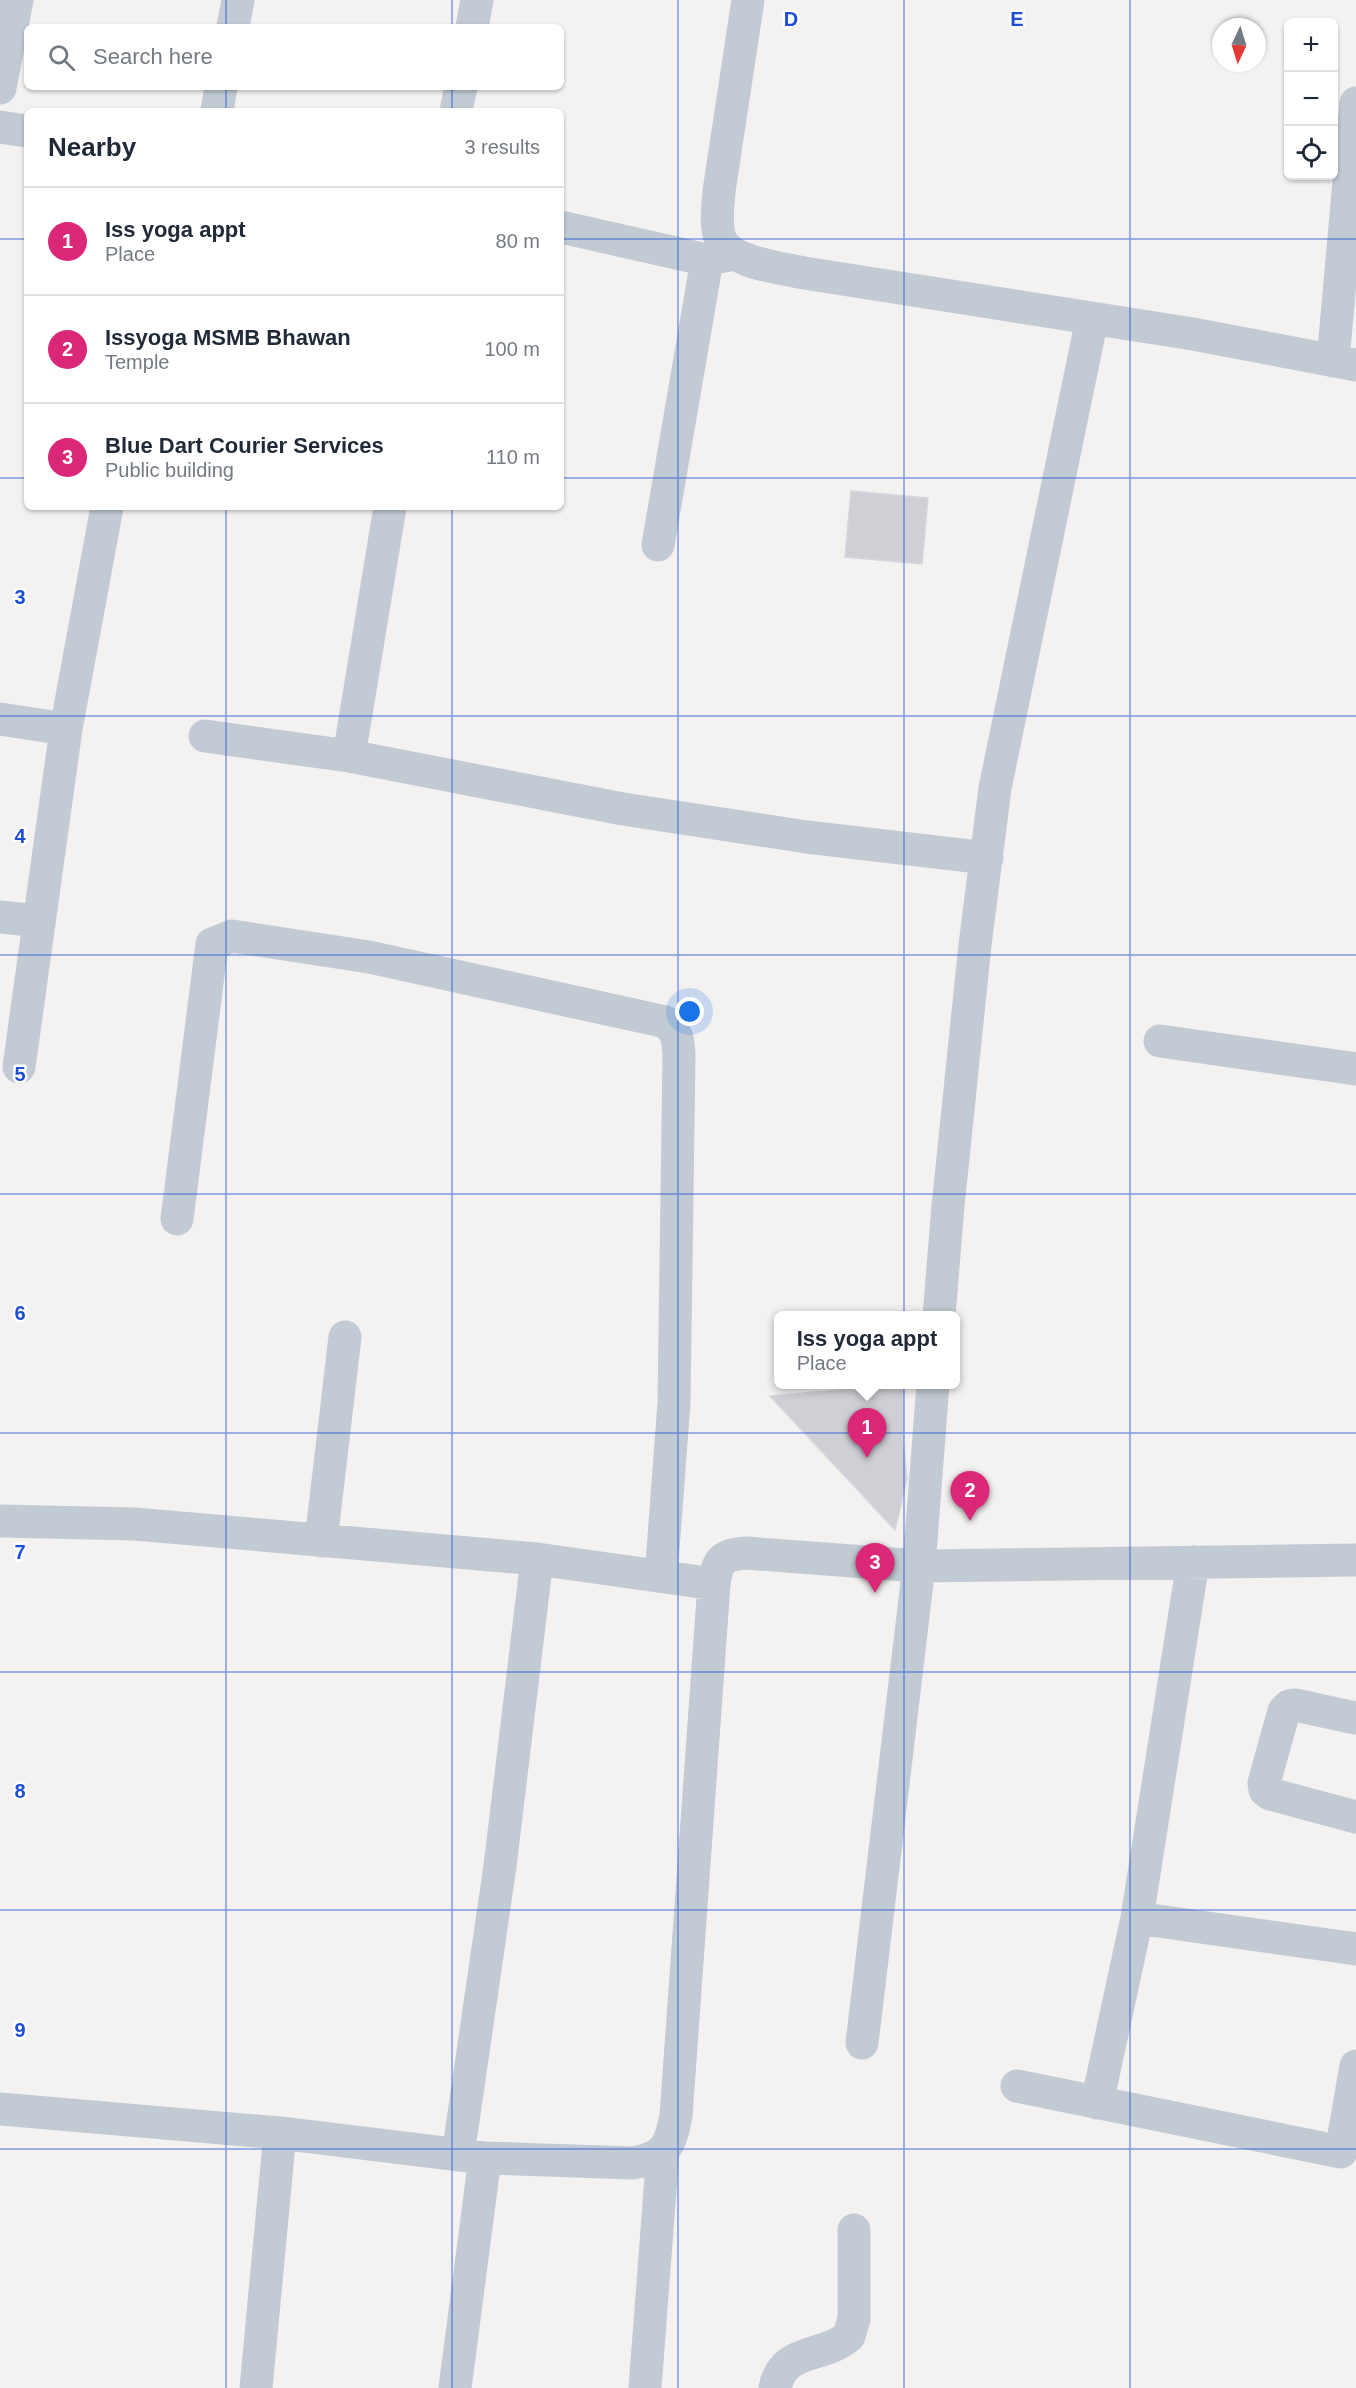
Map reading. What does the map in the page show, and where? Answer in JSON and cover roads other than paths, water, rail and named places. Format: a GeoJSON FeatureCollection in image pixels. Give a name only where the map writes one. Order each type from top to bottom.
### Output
{"type":"FeatureCollection","features":[{"type":"Feature","properties":{"kind":"street"},"geometry":{"type":"LineString","coordinates":[[0,88],[17,0]]}},
{"type":"Feature","properties":{"kind":"street"},"geometry":{"type":"LineString","coordinates":[[234,24],[238,0]]}},
{"type":"Feature","properties":{"kind":"street"},"geometry":{"type":"LineString","coordinates":[[473,24],[477,0]]}},
{"type":"Feature","properties":{"kind":"street"},"geometry":{"type":"LineString","coordinates":[[658,545],[720,257],[721,240],[717,221],[719,191],[748,0]]}},
{"type":"Feature","properties":{"kind":"street"},"geometry":{"type":"LineString","coordinates":[[218,108],[220,90]]}},
{"type":"Feature","properties":{"kind":"street"},"geometry":{"type":"LineString","coordinates":[[457,108],[460,90]]}},
{"type":"Feature","properties":{"kind":"street"},"geometry":{"type":"LineString","coordinates":[[564,228],[804,273],[1193,334],[1344,363],[1356,104]]}},
{"type":"Feature","properties":{"kind":"street"},"geometry":{"type":"LineString","coordinates":[[0,127],[24,131]]}},
{"type":"Feature","properties":{"kind":"street"},"geometry":{"type":"LineString","coordinates":[[939,1311],[949,1194],[995,788],[1092,319]]}},
{"type":"Feature","properties":{"kind":"street"},"geometry":{"type":"LineString","coordinates":[[19,1067],[66,729],[106,510]]}},
{"type":"Feature","properties":{"kind":"street"},"geometry":{"type":"LineString","coordinates":[[349,756],[390,510]]}},
{"type":"Feature","properties":{"kind":"street"},"geometry":{"type":"LineString","coordinates":[[0,719],[66,729]]}},
{"type":"Feature","properties":{"kind":"street"},"geometry":{"type":"LineString","coordinates":[[205,736],[349,756],[623,809],[807,837],[987,858]]}},
{"type":"Feature","properties":{"kind":"street"},"geometry":{"type":"LineString","coordinates":[[0,917],[39,921]]}},
{"type":"Feature","properties":{"kind":"street"},"geometry":{"type":"LineString","coordinates":[[177,1219],[212,944],[231,936],[369,957],[652,1017],[666,1022],[675,1030],[679,1054],[674,1403],[661,1576]]}},
{"type":"Feature","properties":{"kind":"street"},"geometry":{"type":"LineString","coordinates":[[1160,1041],[1356,1069]]}},
{"type":"Feature","properties":{"kind":"street"},"geometry":{"type":"LineString","coordinates":[[321,1541],[345,1337]]}},
{"type":"Feature","properties":{"kind":"street"},"geometry":{"type":"LineString","coordinates":[[862,2043],[919,1566],[933,1389]]}},
{"type":"Feature","properties":{"kind":"street"},"geometry":{"type":"LineString","coordinates":[[0,1521],[135,1524],[537,1559],[714,1584]]}},
{"type":"Feature","properties":{"kind":"street"},"geometry":{"type":"LineString","coordinates":[[0,2109],[280,2133],[472,2157],[633,2163],[651,2160],[663,2151],[672,2139],[676,2116],[714,1584],[722,1558],[746,1552],[919,1566],[1356,1560]]}},
{"type":"Feature","properties":{"kind":"street"},"geometry":{"type":"LineString","coordinates":[[455,2388],[472,2157],[500,1866],[537,1559]]}},
{"type":"Feature","properties":{"kind":"street"},"geometry":{"type":"LineString","coordinates":[[1097,2103],[1137,1918],[1193,1562]]}},
{"type":"Feature","properties":{"kind":"street"},"geometry":{"type":"LineString","coordinates":[[1356,1718],[1294,1705],[1289,1706],[1284,1711],[1264,1783],[1265,1790],[1270,1794],[1356,1817]]}},
{"type":"Feature","properties":{"kind":"street"},"geometry":{"type":"LineString","coordinates":[[1137,1918],[1356,1948]]}},
{"type":"Feature","properties":{"kind":"street"},"geometry":{"type":"LineString","coordinates":[[1017,2086],[1341,2152],[1356,2066]]}},
{"type":"Feature","properties":{"kind":"street"},"geometry":{"type":"LineString","coordinates":[[256,2388],[280,2133]]}},
{"type":"Feature","properties":{"kind":"street"},"geometry":{"type":"LineString","coordinates":[[645,2388],[663,2151]]}},
{"type":"Feature","properties":{"kind":"street"},"geometry":{"type":"LineString","coordinates":[[775,2388],[777,2377],[788,2363],[796,2358],[832,2347],[849,2336],[854,2319],[854,2230]]}},
{"type":"Feature","properties":{"kind":"place","name":"Iss yoga appt"},"geometry":{"type":"Point","coordinates":[867,1458]}},
{"type":"Feature","properties":{"kind":"place","name":"Issyoga MSMB Bhawan"},"geometry":{"type":"Point","coordinates":[970,1521]}},
{"type":"Feature","properties":{"kind":"place","name":"Blue Dart Courier Services"},"geometry":{"type":"Point","coordinates":[875,1593]}}]}
